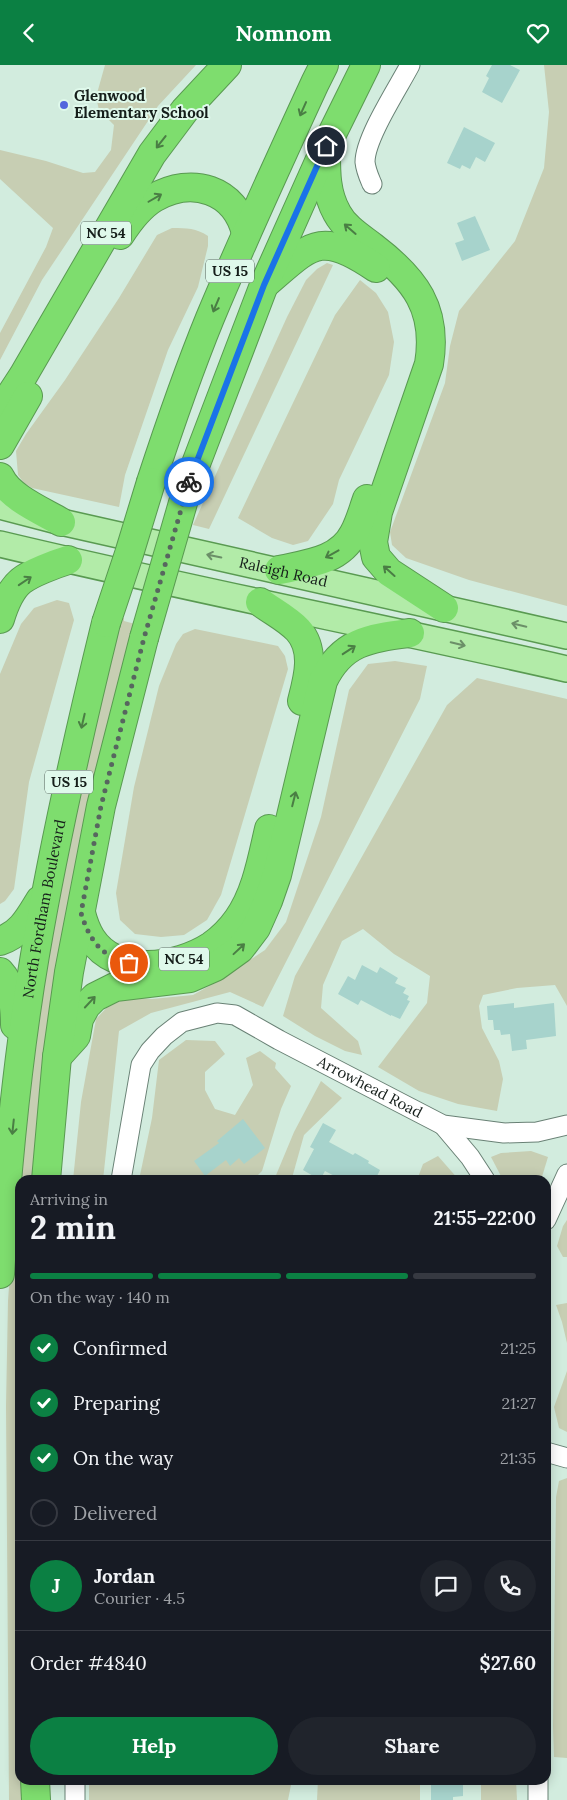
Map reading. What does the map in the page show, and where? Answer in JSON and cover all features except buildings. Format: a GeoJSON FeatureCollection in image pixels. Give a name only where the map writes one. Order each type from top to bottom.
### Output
{"type":"FeatureCollection","features":[{"type":"Feature","properties":{"kind":"highway","name":"NC 54"},"geometry":{"type":"LineString","coordinates":[[0,411],[23,376],[152,154],[186,110],[227,65]]}},
{"type":"Feature","properties":{"kind":"highway","name":"US 15"},"geometry":{"type":"LineString","coordinates":[[246,233],[324,65]]}},
{"type":"Feature","properties":{"kind":"highway","name":"US 15"},"geometry":{"type":"LineString","coordinates":[[46,1175],[57,1057],[69,972],[101,806],[144,638],[189,482],[264,285],[326,146],[366,65]]}},
{"type":"Feature","properties":{"kind":"highway"},"geometry":{"type":"LineString","coordinates":[[326,146],[327,184],[332,204],[337,214],[352,230],[403,272],[418,292],[427,315],[431,337],[429,364],[378,512],[373,542],[376,557],[389,572],[444,608]]}},
{"type":"Feature","properties":{"kind":"highway"},"geometry":{"type":"LineString","coordinates":[[0,445],[131,217],[153,198],[173,190],[198,187],[212,190],[233,205],[241,216],[246,233]]}},
{"type":"Feature","properties":{"kind":"highway","name":"North Fordham Boulevard"},"geometry":{"type":"LineString","coordinates":[[0,1274],[17,1079],[34,957],[76,751],[106,623],[178,402],[246,233]]}},
{"type":"Feature","properties":{"kind":"highway"},"geometry":{"type":"LineString","coordinates":[[264,285],[297,257],[312,248],[324,245],[339,247],[356,254],[380,270],[398,287],[410,309],[415,335],[415,347],[410,373],[354,533],[342,548],[329,557],[313,563],[279,570]]}},
{"type":"Feature","properties":{"kind":"highway"},"geometry":{"type":"LineString","coordinates":[[0,477],[14,494],[61,522]]}},
{"type":"Feature","properties":{"kind":"highway"},"geometry":{"type":"LineString","coordinates":[[0,619],[6,602],[21,581],[53,565],[68,560]]}},
{"type":"Feature","properties":{"kind":"highway","name":"NC 54"},"geometry":{"type":"LineString","coordinates":[[81,913],[86,929],[92,939],[109,955],[118,961],[153,965],[188,958],[213,945],[238,920],[246,906],[266,839],[309,667],[307,647],[297,629],[260,602]]}},
{"type":"Feature","properties":{"kind":"highway"},"geometry":{"type":"LineString","coordinates":[[57,1057],[76,1036],[79,1019],[86,1006],[95,997],[115,987],[190,978],[215,967],[240,949],[256,928],[277,875],[326,674],[342,653],[361,642],[410,633]]}},
{"type":"Feature","properties":{"kind":"highway"},"geometry":{"type":"LineString","coordinates":[[0,941],[9,938],[25,925],[46,891]]}},
{"type":"Feature","properties":{"kind":"highway"},"geometry":{"type":"LineString","coordinates":[[0,972],[7,981],[15,1018],[17,1079]]}},
{"type":"Feature","properties":{"kind":"highway"},"geometry":{"type":"LineString","coordinates":[[36,1785],[36,1800]]}},
{"type":"Feature","properties":{"kind":"main road","name":"Raleigh Road"},"geometry":{"type":"LineString","coordinates":[[0,506],[61,522],[567,636]]}},
{"type":"Feature","properties":{"kind":"main road"},"geometry":{"type":"LineString","coordinates":[[0,514],[61,522]]}},
{"type":"Feature","properties":{"kind":"main road","name":"NC 54"},"geometry":{"type":"LineString","coordinates":[[0,544],[260,602]]}},
{"type":"Feature","properties":{"kind":"main road"},"geometry":{"type":"LineString","coordinates":[[260,602],[410,633],[567,669]]}},
{"type":"Feature","properties":{"kind":"street"},"geometry":{"type":"LineString","coordinates":[[372,184],[366,167],[368,147],[378,124],[410,65]]}},
{"type":"Feature","properties":{"kind":"street","name":"Arrowhead Road"},"geometry":{"type":"LineString","coordinates":[[122,1175],[141,1065],[150,1051],[182,1021],[217,1013],[236,1015],[279,1040],[443,1125],[504,1133],[537,1132],[567,1125]]}},
{"type":"Feature","properties":{"kind":"street"},"geometry":{"type":"LineString","coordinates":[[443,1125],[470,1157],[482,1175]]}},
{"type":"Feature","properties":{"kind":"street"},"geometry":{"type":"LineString","coordinates":[[551,1209],[567,1174]]}},
{"type":"Feature","properties":{"kind":"street"},"geometry":{"type":"LineString","coordinates":[[551,1454],[567,1458]]}},
{"type":"Feature","properties":{"kind":"street"},"geometry":{"type":"LineString","coordinates":[[75,1785],[75,1800]]}},
{"type":"Feature","properties":{"kind":"street"},"geometry":{"type":"LineString","coordinates":[[538,1785],[538,1800]]}},
{"type":"Feature","properties":{"kind":"green space"},"geometry":{"type":"Polygon","coordinates":[[[105,65],[196,65],[158,106],[42,280],[0,360],[0,333],[46,247],[53,228],[0,179],[0,150],[46,161],[83,173],[95,172],[111,150],[114,125],[99,110],[96,97],[105,65]]]}},
{"type":"Feature","properties":{"kind":"green space"},"geometry":{"type":"Polygon","coordinates":[[[544,65],[567,65],[567,606],[469,580],[406,558],[392,545],[390,532],[445,383],[450,346],[459,311],[515,241],[544,168],[549,112],[544,65]]]}},
{"type":"Feature","properties":{"kind":"green space"},"geometry":{"type":"Polygon","coordinates":[[[172,228],[191,229],[204,233],[208,236],[208,246],[198,287],[168,350],[125,475],[119,507],[32,488],[24,483],[18,475],[16,451],[119,298],[157,235],[172,228]]]}},
{"type":"Feature","properties":{"kind":"green space"},"geometry":{"type":"Polygon","coordinates":[[[327,263],[333,265],[209,529],[193,525],[287,317],[306,280],[317,269],[327,263]]]}},
{"type":"Feature","properties":{"kind":"green space"},"geometry":{"type":"Polygon","coordinates":[[[360,280],[376,293],[388,312],[394,342],[389,375],[339,480],[333,504],[308,541],[293,545],[272,538],[238,518],[335,315],[360,280]]]}},
{"type":"Feature","properties":{"kind":"green space"},"geometry":{"type":"Polygon","coordinates":[[[57,600],[69,603],[74,620],[29,782],[14,889],[5,901],[0,904],[0,674],[21,624],[34,608],[57,600]]]}},
{"type":"Feature","properties":{"kind":"green space"},"geometry":{"type":"Polygon","coordinates":[[[121,618],[124,618],[124,621],[135,624],[37,1175],[17,1175],[19,1147],[60,866],[121,618]]]}},
{"type":"Feature","properties":{"kind":"green space"},"geometry":{"type":"Polygon","coordinates":[[[195,629],[278,646],[285,656],[288,669],[221,895],[207,920],[184,935],[161,937],[135,934],[120,920],[116,893],[134,787],[159,686],[176,644],[183,634],[195,629]]]}},
{"type":"Feature","properties":{"kind":"green space"},"geometry":{"type":"Polygon","coordinates":[[[395,661],[427,666],[420,699],[263,1007],[230,992],[151,1013],[119,1031],[104,1175],[74,1175],[81,1102],[96,1019],[113,1001],[127,997],[152,999],[193,995],[220,980],[265,950],[286,922],[321,817],[349,690],[368,664],[395,661]]]}},
{"type":"Feature","properties":{"kind":"green space"},"geometry":{"type":"Polygon","coordinates":[[[477,678],[567,699],[567,1006],[555,985],[517,988],[483,995],[479,1006],[482,1028],[499,1061],[503,1079],[497,1111],[458,1104],[419,1091],[378,1067],[427,1003],[430,976],[394,954],[363,929],[342,941],[323,985],[321,1008],[358,1041],[362,1055],[345,1051],[315,1036],[283,1016],[295,976],[447,705],[477,678]]]}},
{"type":"Feature","properties":{"kind":"green space"},"geometry":{"type":"Polygon","coordinates":[[[186,1040],[215,1041],[225,1054],[205,1072],[205,1090],[215,1109],[235,1115],[253,1085],[246,1058],[260,1051],[276,1063],[275,1068],[291,1086],[281,1109],[262,1171],[258,1175],[140,1175],[152,1118],[159,1060],[186,1040]]]}},
{"type":"Feature","properties":{"kind":"green space"},"geometry":{"type":"Polygon","coordinates":[[[321,1081],[342,1098],[304,1135],[293,1175],[276,1175],[294,1132],[321,1081]]]}},
{"type":"Feature","properties":{"kind":"green space"},"geometry":{"type":"Polygon","coordinates":[[[531,1151],[548,1157],[543,1175],[500,1175],[491,1157],[501,1153],[531,1151]]]}},
{"type":"Feature","properties":{"kind":"green space"},"geometry":{"type":"Polygon","coordinates":[[[438,1156],[455,1175],[419,1175],[423,1164],[438,1156]]]}},
{"type":"Feature","properties":{"kind":"green space"},"geometry":{"type":"Polygon","coordinates":[[[15,1203],[15,1785],[26,1785],[26,1800],[9,1800],[6,1406],[8,1301],[15,1203]]]}},
{"type":"Feature","properties":{"kind":"green space"},"geometry":{"type":"Polygon","coordinates":[[[567,1220],[567,1257],[563,1257],[557,1246],[563,1226],[567,1220]]]}},
{"type":"Feature","properties":{"kind":"green space"},"geometry":{"type":"Polygon","coordinates":[[[567,1303],[567,1343],[556,1305],[567,1303]]]}},
{"type":"Feature","properties":{"kind":"green space"},"geometry":{"type":"Polygon","coordinates":[[[567,1371],[567,1432],[559,1428],[554,1407],[567,1371]]]}},
{"type":"Feature","properties":{"kind":"green space"},"geometry":{"type":"Polygon","coordinates":[[[567,1478],[567,1758],[554,1757],[553,1727],[556,1497],[559,1481],[567,1478]]]}},
{"type":"Feature","properties":{"kind":"green space"},"geometry":{"type":"Polygon","coordinates":[[[89,1785],[291,1785],[288,1800],[89,1800],[89,1785]]]}},
{"type":"Feature","properties":{"kind":"green space"},"geometry":{"type":"Polygon","coordinates":[[[318,1785],[420,1785],[420,1800],[317,1800],[318,1785]]]}},
{"type":"Feature","properties":{"kind":"green space"},"geometry":{"type":"Polygon","coordinates":[[[481,1785],[516,1785],[517,1800],[481,1800],[481,1785]]]}},
{"type":"Feature","properties":{"kind":"way so far"},"geometry":{"type":"LineString","coordinates":[[129,963],[118,961],[99,947],[86,929],[81,913],[101,806],[144,638],[189,482]]}},
{"type":"Feature","properties":{"kind":"place","name":"Glenwood Elementary School"},"geometry":{"type":"Point","coordinates":[64,105]}},
{"type":"Feature","properties":{"kind":"route"},"geometry":{"type":"LineString","coordinates":[[189,482],[264,285],[326,146]]}}]}
